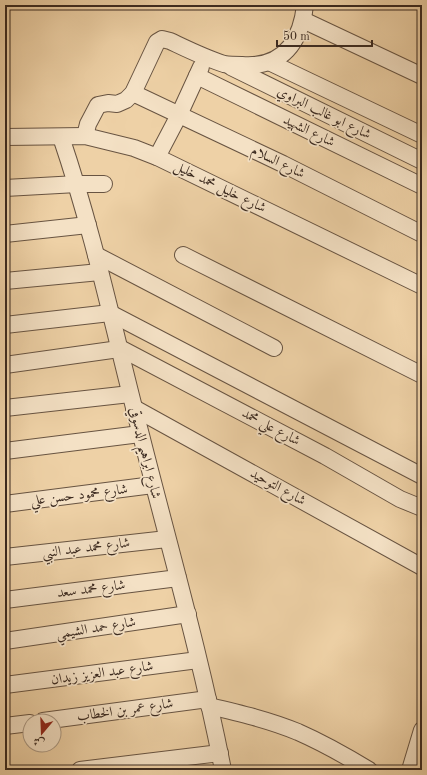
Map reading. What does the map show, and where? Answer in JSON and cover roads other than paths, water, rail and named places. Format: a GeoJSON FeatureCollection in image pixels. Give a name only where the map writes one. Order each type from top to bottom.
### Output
{"type":"FeatureCollection","features":[{"type":"Feature","properties":{"kind":"street"},"geometry":{"type":"LineString","coordinates":[[85,136],[88,124],[98,105],[108,103],[118,104],[126,100],[133,93],[157,42],[162,39],[225,64],[250,66],[272,63],[289,49],[298,36],[304,12],[422,76]]}},
{"type":"Feature","properties":{"kind":"street"},"geometry":{"type":"LineString","coordinates":[[157,157],[179,115],[206,57]]}},
{"type":"Feature","properties":{"kind":"street"},"geometry":{"type":"LineString","coordinates":[[272,63],[422,135]]}},
{"type":"Feature","properties":{"kind":"street","name":"شارع ابو غالب البراوي"},"geometry":{"type":"LineString","coordinates":[[225,64],[422,161]]}},
{"type":"Feature","properties":{"kind":"street","name":"شارع الشهيد"},"geometry":{"type":"LineString","coordinates":[[197,76],[422,186]]}},
{"type":"Feature","properties":{"kind":"street","name":"شارع السلام"},"geometry":{"type":"LineString","coordinates":[[133,93],[283,164],[422,234]]}},
{"type":"Feature","properties":{"kind":"street","name":"شارع خليل محمد خليل"},"geometry":{"type":"LineString","coordinates":[[5,137],[85,136],[134,148],[157,157],[422,286]]}},
{"type":"Feature","properties":{"kind":"street","name":"شارع ابراهيم الدسوقي"},"geometry":{"type":"LineString","coordinates":[[61,137],[77,184],[96,255],[153,485],[188,614],[224,770]]}},
{"type":"Feature","properties":{"kind":"street"},"geometry":{"type":"LineString","coordinates":[[5,188],[104,184]]}},
{"type":"Feature","properties":{"kind":"street"},"geometry":{"type":"LineString","coordinates":[[5,234],[88,224]]}},
{"type":"Feature","properties":{"kind":"street"},"geometry":{"type":"LineString","coordinates":[[96,255],[274,348]]}},
{"type":"Feature","properties":{"kind":"street"},"geometry":{"type":"LineString","coordinates":[[183,255],[422,375]]}},
{"type":"Feature","properties":{"kind":"street"},"geometry":{"type":"LineString","coordinates":[[5,281],[100,272]]}},
{"type":"Feature","properties":{"kind":"street"},"geometry":{"type":"LineString","coordinates":[[5,325],[110,313],[422,476]]}},
{"type":"Feature","properties":{"kind":"street"},"geometry":{"type":"LineString","coordinates":[[5,365],[119,348]]}},
{"type":"Feature","properties":{"kind":"street","name":"شارع علي محمد"},"geometry":{"type":"LineString","coordinates":[[119,348],[326,456],[400,499],[422,508]]}},
{"type":"Feature","properties":{"kind":"street"},"geometry":{"type":"LineString","coordinates":[[5,408],[132,401]]}},
{"type":"Feature","properties":{"kind":"street","name":"شارع التوحيد"},"geometry":{"type":"LineString","coordinates":[[132,401],[422,567]]}},
{"type":"Feature","properties":{"kind":"street"},"geometry":{"type":"LineString","coordinates":[[5,451],[140,434]]}},
{"type":"Feature","properties":{"kind":"street","name":"شارع محمود حسن علي"},"geometry":{"type":"LineString","coordinates":[[5,504],[153,485]]}},
{"type":"Feature","properties":{"kind":"street","name":"شارع محمد عبد النبي"},"geometry":{"type":"LineString","coordinates":[[5,557],[167,539]]}},
{"type":"Feature","properties":{"kind":"street","name":"شارع محمد سعد"},"geometry":{"type":"LineString","coordinates":[[5,600],[178,578]]}},
{"type":"Feature","properties":{"kind":"street","name":"شارع حمد الشيمي"},"geometry":{"type":"LineString","coordinates":[[5,641],[188,614]]}},
{"type":"Feature","properties":{"kind":"street","name":"شارع عبد العزيز زيدان"},"geometry":{"type":"LineString","coordinates":[[5,685],[198,660]]}},
{"type":"Feature","properties":{"kind":"street"},"geometry":{"type":"LineString","coordinates":[[208,702],[297,732],[339,752],[369,770]]}},
{"type":"Feature","properties":{"kind":"street","name":"شارع عمر بن الخطاب"},"geometry":{"type":"LineString","coordinates":[[62,719],[208,702]]}},
{"type":"Feature","properties":{"kind":"street"},"geometry":{"type":"LineString","coordinates":[[5,726],[22,724]]}},
{"type":"Feature","properties":{"kind":"street"},"geometry":{"type":"LineString","coordinates":[[415,763],[422,730]]}},
{"type":"Feature","properties":{"kind":"street"},"geometry":{"type":"LineString","coordinates":[[80,770],[220,753]]}}]}
